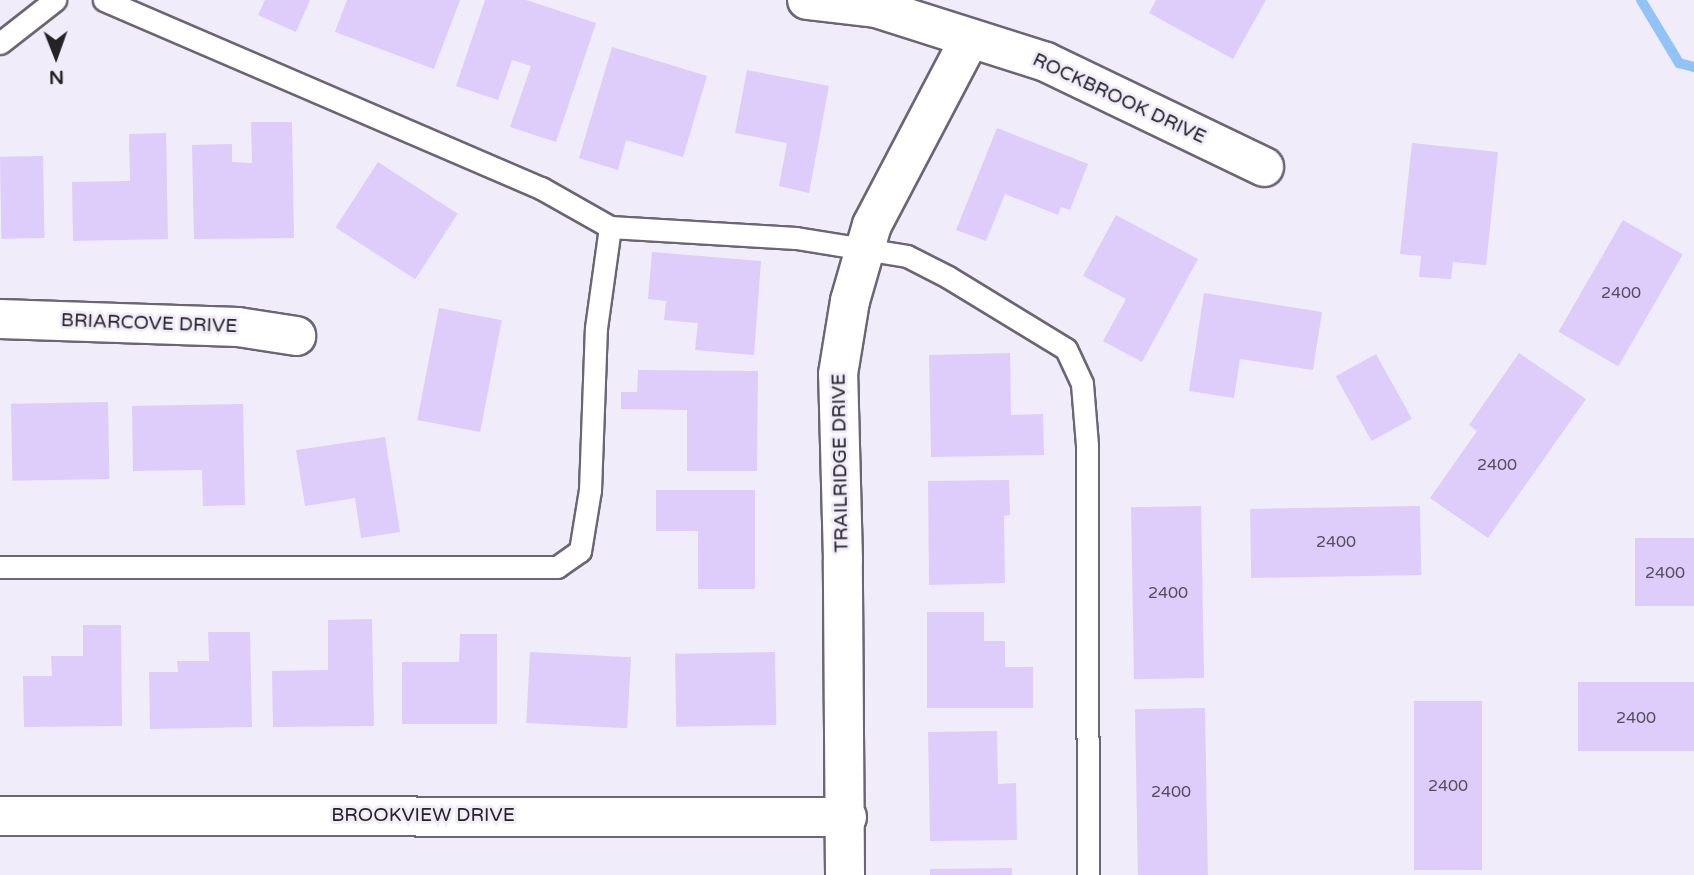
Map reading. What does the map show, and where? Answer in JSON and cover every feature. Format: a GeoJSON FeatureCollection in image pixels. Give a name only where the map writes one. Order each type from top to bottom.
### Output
{"type":"FeatureCollection","features":[{"type":"Feature","properties":{"kind":"street","name":"ROCKBROOK DRIVE"},"geometry":{"type":"LineString","coordinates":[[807,0],[876,8],[1046,62],[1264,167]]}},
{"type":"Feature","properties":{"kind":"street","name":"TRAILRIDGE DRIVE"},"geometry":{"type":"LineString","coordinates":[[845,875],[847,817],[838,374],[850,301],[872,225],[970,38]]}},
{"type":"Feature","properties":{"kind":"street","name":"BRIARCOVE DRIVE"},"geometry":{"type":"LineString","coordinates":[[0,319],[238,327],[296,336]]}},
{"type":"Feature","properties":{"kind":"street","name":"BROOKVIEW DRIVE"},"geometry":{"type":"LineString","coordinates":[[0,816],[847,817]]}},
{"type":"Feature","properties":{"kind":"lane"},"geometry":{"type":"LineString","coordinates":[[0,43],[55,0]]}},
{"type":"Feature","properties":{"kind":"lane"},"geometry":{"type":"LineString","coordinates":[[104,0],[541,188],[610,227],[783,237],[907,257],[948,277],[1066,349],[1082,384],[1087,445],[1088,875]]}},
{"type":"Feature","properties":{"kind":"lane"},"geometry":{"type":"LineString","coordinates":[[0,567],[557,567],[580,551],[590,490],[596,328],[610,227]]}},
{"type":"Feature","properties":{"kind":"building"},"geometry":{"type":"Polygon","coordinates":[[[265,0],[310,0],[296,32],[258,15],[265,0]]]}},
{"type":"Feature","properties":{"kind":"building"},"geometry":{"type":"Polygon","coordinates":[[[347,0],[460,0],[434,69],[335,32],[347,0]]]}},
{"type":"Feature","properties":{"kind":"building"},"geometry":{"type":"Polygon","coordinates":[[[485,0],[526,0],[596,23],[556,142],[510,127],[531,66],[512,60],[498,100],[456,86],[485,0]]]}},
{"type":"Feature","properties":{"kind":"building"},"geometry":{"type":"Polygon","coordinates":[[[1156,0],[1266,0],[1233,59],[1149,13],[1156,0]]]}},
{"type":"Feature","properties":{"kind":"building"},"geometry":{"type":"Polygon","coordinates":[[[612,47],[707,76],[683,157],[626,140],[618,170],[579,158],[612,47]]]}},
{"type":"Feature","properties":{"kind":"building"},"geometry":{"type":"Polygon","coordinates":[[[747,70],[829,86],[809,193],[779,186],[787,143],[735,133],[747,70]]]}},
{"type":"Feature","properties":{"kind":"building"},"geometry":{"type":"Polygon","coordinates":[[[251,122],[292,122],[294,238],[194,239],[192,145],[232,144],[232,162],[252,163],[251,122]]]}},
{"type":"Feature","properties":{"kind":"building"},"geometry":{"type":"Polygon","coordinates":[[[997,128],[1088,164],[1070,210],[1061,207],[1058,215],[1005,194],[986,241],[956,230],[997,128]]]}},
{"type":"Feature","properties":{"kind":"building"},"geometry":{"type":"Polygon","coordinates":[[[166,133],[168,239],[73,241],[72,182],[130,181],[129,134],[166,133]]]}},
{"type":"Feature","properties":{"kind":"building"},"geometry":{"type":"Polygon","coordinates":[[[1412,143],[1498,152],[1486,265],[1453,262],[1451,279],[1419,277],[1421,256],[1400,254],[1412,143]]]}},
{"type":"Feature","properties":{"kind":"building"},"geometry":{"type":"Polygon","coordinates":[[[43,156],[44,238],[1,239],[0,157],[43,156]]]}},
{"type":"Feature","properties":{"kind":"building"},"geometry":{"type":"Polygon","coordinates":[[[378,162],[458,214],[415,279],[336,227],[378,162]]]}},
{"type":"Feature","properties":{"kind":"building"},"geometry":{"type":"Polygon","coordinates":[[[1116,215],[1198,259],[1142,362],[1103,341],[1126,299],[1083,276],[1116,215]]]}},
{"type":"Feature","properties":{"kind":"building"},"geometry":{"type":"Polygon","coordinates":[[[1623,220],[1683,254],[1618,366],[1558,332],[1623,220]]]}},
{"type":"Feature","properties":{"kind":"building"},"geometry":{"type":"Polygon","coordinates":[[[652,252],[761,261],[754,355],[695,350],[698,323],[664,320],[666,301],[648,299],[652,252]]]}},
{"type":"Feature","properties":{"kind":"building"},"geometry":{"type":"Polygon","coordinates":[[[1204,293],[1322,312],[1313,370],[1240,359],[1234,398],[1189,391],[1204,293]]]}},
{"type":"Feature","properties":{"kind":"building"},"geometry":{"type":"Polygon","coordinates":[[[439,308],[502,320],[480,432],[417,420],[439,308]]]}},
{"type":"Feature","properties":{"kind":"building"},"geometry":{"type":"Polygon","coordinates":[[[1010,353],[1011,415],[1043,414],[1044,455],[931,457],[929,355],[1010,353]]]}},
{"type":"Feature","properties":{"kind":"building"},"geometry":{"type":"Polygon","coordinates":[[[1519,353],[1586,399],[1488,538],[1430,498],[1477,431],[1469,425],[1519,353]]]}},
{"type":"Feature","properties":{"kind":"building"},"geometry":{"type":"Polygon","coordinates":[[[1376,354],[1412,419],[1372,441],[1336,376],[1376,354]]]}},
{"type":"Feature","properties":{"kind":"building"},"geometry":{"type":"Polygon","coordinates":[[[638,370],[758,371],[757,471],[687,471],[687,410],[621,409],[621,392],[637,392],[638,370]]]}},
{"type":"Feature","properties":{"kind":"building"},"geometry":{"type":"Polygon","coordinates":[[[108,402],[109,479],[12,481],[11,404],[108,402]]]}},
{"type":"Feature","properties":{"kind":"building"},"geometry":{"type":"Polygon","coordinates":[[[243,404],[245,505],[203,506],[202,470],[133,471],[132,406],[243,404]]]}},
{"type":"Feature","properties":{"kind":"building"},"geometry":{"type":"Polygon","coordinates":[[[385,437],[400,532],[361,538],[355,498],[305,506],[296,450],[385,437]]]}},
{"type":"Feature","properties":{"kind":"building"},"geometry":{"type":"Polygon","coordinates":[[[1009,480],[1010,515],[1004,516],[1005,583],[929,585],[928,481],[1009,480]]]}},
{"type":"Feature","properties":{"kind":"building"},"geometry":{"type":"Polygon","coordinates":[[[656,490],[755,490],[755,589],[698,589],[698,531],[656,531],[656,490]]]}},
{"type":"Feature","properties":{"kind":"building"},"geometry":{"type":"Polygon","coordinates":[[[1201,506],[1204,678],[1134,679],[1131,507],[1201,506]]]}},
{"type":"Feature","properties":{"kind":"building"},"geometry":{"type":"Polygon","coordinates":[[[1420,506],[1421,575],[1251,578],[1250,509],[1420,506]]]}},
{"type":"Feature","properties":{"kind":"building"},"geometry":{"type":"Polygon","coordinates":[[[1635,538],[1694,538],[1694,606],[1635,606],[1635,538]]]}},
{"type":"Feature","properties":{"kind":"building"},"geometry":{"type":"Polygon","coordinates":[[[927,612],[984,612],[984,641],[1005,641],[1005,667],[1033,667],[1033,708],[927,708],[927,612]]]}},
{"type":"Feature","properties":{"kind":"building"},"geometry":{"type":"Polygon","coordinates":[[[372,619],[374,726],[273,727],[272,671],[328,670],[328,620],[372,619]]]}},
{"type":"Feature","properties":{"kind":"building"},"geometry":{"type":"Polygon","coordinates":[[[83,625],[121,625],[122,726],[24,727],[23,676],[52,676],[51,656],[83,656],[83,625]]]}},
{"type":"Feature","properties":{"kind":"building"},"geometry":{"type":"Polygon","coordinates":[[[208,632],[250,632],[252,727],[150,729],[149,672],[178,672],[177,661],[209,661],[208,632]]]}},
{"type":"Feature","properties":{"kind":"building"},"geometry":{"type":"Polygon","coordinates":[[[460,634],[497,634],[497,724],[402,724],[402,662],[459,662],[460,634]]]}},
{"type":"Feature","properties":{"kind":"building"},"geometry":{"type":"Polygon","coordinates":[[[530,652],[631,657],[627,728],[526,723],[530,652]]]}},
{"type":"Feature","properties":{"kind":"building"},"geometry":{"type":"Polygon","coordinates":[[[775,652],[776,725],[676,727],[675,654],[775,652]]]}},
{"type":"Feature","properties":{"kind":"building"},"geometry":{"type":"Polygon","coordinates":[[[1578,682],[1694,682],[1694,751],[1578,751],[1578,682]]]}},
{"type":"Feature","properties":{"kind":"building"},"geometry":{"type":"Polygon","coordinates":[[[1414,701],[1482,701],[1482,870],[1414,870],[1414,701]]]}},
{"type":"Feature","properties":{"kind":"building"},"geometry":{"type":"Polygon","coordinates":[[[1205,708],[1208,875],[1138,875],[1135,709],[1205,708]]]}},
{"type":"Feature","properties":{"kind":"building"},"geometry":{"type":"Polygon","coordinates":[[[997,731],[998,784],[1016,783],[1017,840],[930,841],[928,732],[997,731]]]}},
{"type":"Feature","properties":{"kind":"building"},"geometry":{"type":"Polygon","coordinates":[[[1012,868],[1012,875],[930,875],[930,869],[1012,868]]]}},
{"type":"Feature","properties":{"kind":"waterway"},"geometry":{"type":"LineString","coordinates":[[1641,0],[1679,63],[1694,67]]}}]}
